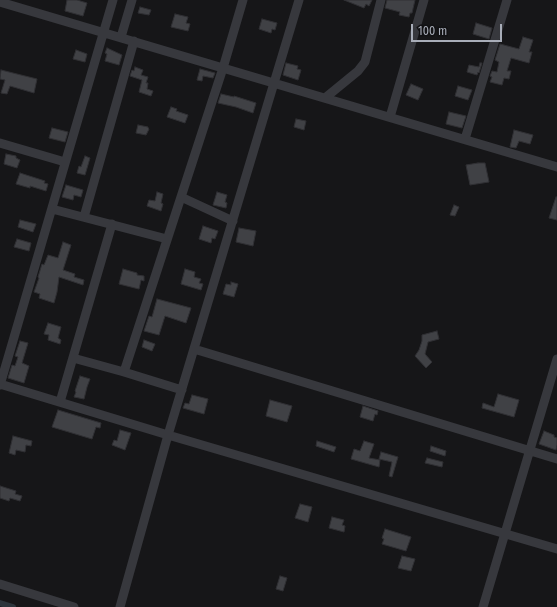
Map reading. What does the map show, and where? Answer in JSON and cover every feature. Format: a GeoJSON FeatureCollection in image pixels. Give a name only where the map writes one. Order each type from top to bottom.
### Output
{"type":"FeatureCollection","features":[{"type":"Feature","properties":{"kind":"street"},"geometry":{"type":"LineString","coordinates":[[113,0],[0,384],[557,549]]}},
{"type":"Feature","properties":{"kind":"street"},"geometry":{"type":"LineString","coordinates":[[121,37],[132,0]]}},
{"type":"Feature","properties":{"kind":"street"},"geometry":{"type":"LineString","coordinates":[[124,372],[223,68],[243,0]]}},
{"type":"Feature","properties":{"kind":"street"},"geometry":{"type":"LineString","coordinates":[[120,607],[168,435],[299,0]]}},
{"type":"Feature","properties":{"kind":"street"},"geometry":{"type":"LineString","coordinates":[[325,98],[358,71],[365,62],[382,0]]}},
{"type":"Feature","properties":{"kind":"street"},"geometry":{"type":"LineString","coordinates":[[390,117],[424,0]]}},
{"type":"Feature","properties":{"kind":"street"},"geometry":{"type":"LineString","coordinates":[[465,139],[507,0]]}},
{"type":"Feature","properties":{"kind":"street"},"geometry":{"type":"LineString","coordinates":[[0,2],[27,5],[104,32],[557,167]]}},
{"type":"Feature","properties":{"kind":"street"},"geometry":{"type":"LineString","coordinates":[[84,217],[134,41]]}},
{"type":"Feature","properties":{"kind":"street"},"geometry":{"type":"LineString","coordinates":[[0,143],[65,162]]}},
{"type":"Feature","properties":{"kind":"street"},"geometry":{"type":"LineString","coordinates":[[181,197],[233,221]]}},
{"type":"Feature","properties":{"kind":"street"},"geometry":{"type":"LineString","coordinates":[[52,209],[167,239]]}},
{"type":"Feature","properties":{"kind":"street"},"geometry":{"type":"LineString","coordinates":[[60,402],[112,224]]}},
{"type":"Feature","properties":{"kind":"street"},"geometry":{"type":"LineString","coordinates":[[194,349],[557,459]]}},
{"type":"Feature","properties":{"kind":"street"},"geometry":{"type":"LineString","coordinates":[[73,358],[182,390]]}},
{"type":"Feature","properties":{"kind":"street"},"geometry":{"type":"LineString","coordinates":[[483,607],[557,359]]}},
{"type":"Feature","properties":{"kind":"street"},"geometry":{"type":"LineString","coordinates":[[0,584],[74,607]]}},
{"type":"Feature","properties":{"kind":"building"},"geometry":{"type":"Polygon","coordinates":[[[67,0],[77,0],[87,3],[83,16],[65,11],[67,0]]]}},
{"type":"Feature","properties":{"kind":"building"},"geometry":{"type":"Polygon","coordinates":[[[344,0],[372,0],[369,6],[366,4],[364,8],[344,0]]]}},
{"type":"Feature","properties":{"kind":"building"},"geometry":{"type":"Polygon","coordinates":[[[387,0],[415,0],[412,13],[410,13],[409,17],[399,15],[400,12],[385,8],[387,0]]]}},
{"type":"Feature","properties":{"kind":"building"},"geometry":{"type":"Polygon","coordinates":[[[140,7],[151,10],[149,15],[138,13],[140,7]]]}},
{"type":"Feature","properties":{"kind":"building"},"geometry":{"type":"Polygon","coordinates":[[[175,14],[188,17],[186,23],[190,24],[188,31],[171,27],[175,14]]]}},
{"type":"Feature","properties":{"kind":"building"},"geometry":{"type":"Polygon","coordinates":[[[262,19],[277,23],[275,30],[272,29],[271,33],[259,29],[262,19]]]}},
{"type":"Feature","properties":{"kind":"building"},"geometry":{"type":"Polygon","coordinates":[[[476,23],[492,28],[489,39],[473,34],[476,23]]]}},
{"type":"Feature","properties":{"kind":"building"},"geometry":{"type":"Polygon","coordinates":[[[523,37],[533,40],[529,52],[532,52],[529,63],[511,58],[507,71],[511,71],[509,79],[504,78],[502,85],[490,82],[492,71],[497,72],[499,62],[495,60],[500,44],[519,49],[523,37]]]}},
{"type":"Feature","properties":{"kind":"building"},"geometry":{"type":"Polygon","coordinates":[[[107,48],[122,55],[119,65],[105,61],[107,54],[105,53],[107,48]]]}},
{"type":"Feature","properties":{"kind":"building"},"geometry":{"type":"Polygon","coordinates":[[[76,50],[87,54],[85,62],[73,59],[76,50]]]}},
{"type":"Feature","properties":{"kind":"building"},"geometry":{"type":"Polygon","coordinates":[[[286,63],[298,66],[297,69],[301,70],[298,80],[283,75],[286,63]]]}},
{"type":"Feature","properties":{"kind":"building"},"geometry":{"type":"Polygon","coordinates":[[[480,63],[482,63],[477,75],[467,72],[469,65],[479,67],[480,63]]]}},
{"type":"Feature","properties":{"kind":"building"},"geometry":{"type":"Polygon","coordinates":[[[135,67],[143,70],[141,75],[148,77],[146,83],[148,83],[147,89],[153,91],[151,96],[139,92],[142,80],[130,76],[135,67]]]}},
{"type":"Feature","properties":{"kind":"building"},"geometry":{"type":"Polygon","coordinates":[[[200,69],[215,73],[213,78],[203,76],[202,81],[197,80],[200,69]]]}},
{"type":"Feature","properties":{"kind":"building"},"geometry":{"type":"Polygon","coordinates":[[[1,70],[37,79],[34,93],[10,86],[7,94],[1,93],[5,80],[0,79],[1,70]]]}},
{"type":"Feature","properties":{"kind":"building"},"geometry":{"type":"Polygon","coordinates":[[[411,84],[423,89],[418,100],[406,95],[411,84]]]}},
{"type":"Feature","properties":{"kind":"building"},"geometry":{"type":"Polygon","coordinates":[[[458,86],[472,90],[468,100],[455,96],[458,86]]]}},
{"type":"Feature","properties":{"kind":"building"},"geometry":{"type":"Polygon","coordinates":[[[221,94],[234,96],[256,103],[253,113],[218,103],[221,94]]]}},
{"type":"Feature","properties":{"kind":"building"},"geometry":{"type":"Polygon","coordinates":[[[171,107],[177,109],[176,111],[188,115],[185,123],[167,117],[171,107]]]}},
{"type":"Feature","properties":{"kind":"building"},"geometry":{"type":"Polygon","coordinates":[[[449,112],[466,116],[462,128],[446,124],[449,112]]]}},
{"type":"Feature","properties":{"kind":"building"},"geometry":{"type":"Polygon","coordinates":[[[296,119],[306,121],[304,130],[294,127],[296,119]]]}},
{"type":"Feature","properties":{"kind":"building"},"geometry":{"type":"Polygon","coordinates":[[[138,125],[148,127],[149,129],[146,135],[136,133],[138,125]]]}},
{"type":"Feature","properties":{"kind":"building"},"geometry":{"type":"Polygon","coordinates":[[[52,128],[68,132],[65,142],[49,138],[52,128]]]}},
{"type":"Feature","properties":{"kind":"building"},"geometry":{"type":"Polygon","coordinates":[[[514,130],[533,135],[530,144],[519,141],[516,148],[510,147],[514,130]]]}},
{"type":"Feature","properties":{"kind":"building"},"geometry":{"type":"Polygon","coordinates":[[[6,154],[16,156],[16,158],[20,160],[17,168],[4,164],[6,154]]]}},
{"type":"Feature","properties":{"kind":"building"},"geometry":{"type":"Polygon","coordinates":[[[85,156],[90,158],[85,175],[77,173],[85,156]]]}},
{"type":"Feature","properties":{"kind":"building"},"geometry":{"type":"Polygon","coordinates":[[[485,163],[489,182],[470,185],[466,165],[485,163]]]}},
{"type":"Feature","properties":{"kind":"building"},"geometry":{"type":"Polygon","coordinates":[[[20,173],[45,181],[44,183],[48,184],[46,191],[30,186],[30,188],[16,184],[20,173]]]}},
{"type":"Feature","properties":{"kind":"building"},"geometry":{"type":"Polygon","coordinates":[[[66,185],[83,190],[81,197],[74,195],[73,200],[62,197],[66,185]]]}},
{"type":"Feature","properties":{"kind":"building"},"geometry":{"type":"Polygon","coordinates":[[[157,192],[163,194],[161,211],[147,206],[149,200],[155,201],[157,192]]]}},
{"type":"Feature","properties":{"kind":"building"},"geometry":{"type":"Polygon","coordinates":[[[217,192],[227,195],[225,202],[227,203],[226,208],[213,205],[217,192]]]}},
{"type":"Feature","properties":{"kind":"building"},"geometry":{"type":"Polygon","coordinates":[[[557,197],[557,220],[549,218],[557,197]]]}},
{"type":"Feature","properties":{"kind":"building"},"geometry":{"type":"Polygon","coordinates":[[[454,205],[459,207],[455,216],[450,215],[454,205]]]}},
{"type":"Feature","properties":{"kind":"building"},"geometry":{"type":"Polygon","coordinates":[[[20,220],[36,224],[33,232],[18,227],[20,220]]]}},
{"type":"Feature","properties":{"kind":"building"},"geometry":{"type":"Polygon","coordinates":[[[203,226],[218,231],[215,239],[212,238],[211,243],[199,239],[203,226]]]}},
{"type":"Feature","properties":{"kind":"building"},"geometry":{"type":"Polygon","coordinates":[[[239,228],[256,231],[253,246],[236,242],[239,228]]]}},
{"type":"Feature","properties":{"kind":"building"},"geometry":{"type":"Polygon","coordinates":[[[17,239],[31,243],[29,251],[14,247],[17,239]]]}},
{"type":"Feature","properties":{"kind":"building"},"geometry":{"type":"Polygon","coordinates":[[[63,242],[71,245],[63,270],[75,274],[74,277],[84,280],[83,285],[59,277],[54,303],[39,298],[40,294],[34,292],[42,264],[44,265],[48,255],[58,258],[63,242]]]}},
{"type":"Feature","properties":{"kind":"building"},"geometry":{"type":"Polygon","coordinates":[[[123,269],[137,273],[137,275],[144,276],[144,281],[141,280],[139,289],[119,284],[123,269]]]}},
{"type":"Feature","properties":{"kind":"building"},"geometry":{"type":"Polygon","coordinates":[[[185,269],[195,272],[194,277],[201,279],[199,283],[203,284],[201,290],[181,284],[185,269]]]}},
{"type":"Feature","properties":{"kind":"building"},"geometry":{"type":"Polygon","coordinates":[[[231,282],[238,284],[234,297],[223,294],[226,284],[231,285],[231,282]]]}},
{"type":"Feature","properties":{"kind":"building"},"geometry":{"type":"Polygon","coordinates":[[[157,299],[191,308],[186,323],[165,316],[159,335],[144,331],[149,316],[152,317],[157,299]]]}},
{"type":"Feature","properties":{"kind":"building"},"geometry":{"type":"Polygon","coordinates":[[[48,323],[61,327],[58,338],[61,340],[60,344],[48,340],[49,335],[44,334],[48,323]]]}},
{"type":"Feature","properties":{"kind":"building"},"geometry":{"type":"Polygon","coordinates":[[[437,331],[439,339],[428,342],[425,354],[432,362],[426,368],[415,356],[422,341],[422,335],[437,331]]]}},
{"type":"Feature","properties":{"kind":"building"},"geometry":{"type":"Polygon","coordinates":[[[144,340],[155,344],[152,351],[142,347],[144,340]]]}},
{"type":"Feature","properties":{"kind":"building"},"geometry":{"type":"Polygon","coordinates":[[[20,341],[28,343],[22,363],[29,366],[24,383],[8,378],[12,365],[15,366],[18,357],[15,356],[20,341]]]}},
{"type":"Feature","properties":{"kind":"building"},"geometry":{"type":"Polygon","coordinates":[[[80,376],[90,379],[84,399],[74,397],[80,376]]]}},
{"type":"Feature","properties":{"kind":"building"},"geometry":{"type":"Polygon","coordinates":[[[498,394],[519,400],[514,417],[482,408],[483,403],[494,407],[498,394]]]}},
{"type":"Feature","properties":{"kind":"building"},"geometry":{"type":"Polygon","coordinates":[[[192,395],[208,399],[204,414],[183,408],[185,403],[189,404],[192,395]]]}},
{"type":"Feature","properties":{"kind":"building"},"geometry":{"type":"Polygon","coordinates":[[[270,400],[292,406],[287,422],[266,416],[270,400]]]}},
{"type":"Feature","properties":{"kind":"building"},"geometry":{"type":"Polygon","coordinates":[[[363,406],[378,411],[377,415],[375,414],[373,421],[360,417],[363,406]]]}},
{"type":"Feature","properties":{"kind":"building"},"geometry":{"type":"Polygon","coordinates":[[[58,410],[101,423],[100,428],[96,427],[92,439],[52,427],[58,410]]]}},
{"type":"Feature","properties":{"kind":"building"},"geometry":{"type":"Polygon","coordinates":[[[120,430],[131,433],[125,450],[112,445],[114,440],[117,441],[120,430]]]}},
{"type":"Feature","properties":{"kind":"building"},"geometry":{"type":"Polygon","coordinates":[[[544,431],[554,435],[554,437],[557,438],[556,450],[539,444],[544,431]]]}},
{"type":"Feature","properties":{"kind":"building"},"geometry":{"type":"Polygon","coordinates":[[[13,436],[32,441],[31,446],[26,445],[25,452],[16,450],[15,455],[9,453],[13,436]]]}},
{"type":"Feature","properties":{"kind":"building"},"geometry":{"type":"Polygon","coordinates":[[[317,441],[336,447],[334,452],[316,446],[317,441]]]}},
{"type":"Feature","properties":{"kind":"building"},"geometry":{"type":"Polygon","coordinates":[[[364,441],[374,444],[369,458],[380,460],[379,467],[351,459],[354,449],[360,451],[364,441]]]}},
{"type":"Feature","properties":{"kind":"building"},"geometry":{"type":"Polygon","coordinates":[[[431,446],[446,451],[445,456],[430,451],[431,446]]]}},
{"type":"Feature","properties":{"kind":"building"},"geometry":{"type":"Polygon","coordinates":[[[381,452],[398,457],[392,477],[389,476],[392,462],[379,459],[381,452]]]}},
{"type":"Feature","properties":{"kind":"building"},"geometry":{"type":"Polygon","coordinates":[[[427,458],[443,462],[442,467],[425,463],[427,458]]]}},
{"type":"Feature","properties":{"kind":"building"},"geometry":{"type":"Polygon","coordinates":[[[0,486],[16,491],[15,494],[22,496],[20,501],[10,498],[9,501],[0,498],[0,486]]]}},
{"type":"Feature","properties":{"kind":"building"},"geometry":{"type":"Polygon","coordinates":[[[300,504],[312,507],[308,522],[295,518],[300,504]]]}},
{"type":"Feature","properties":{"kind":"building"},"geometry":{"type":"Polygon","coordinates":[[[332,517],[344,520],[342,525],[345,526],[344,532],[329,528],[332,517]]]}},
{"type":"Feature","properties":{"kind":"building"},"geometry":{"type":"Polygon","coordinates":[[[385,529],[411,537],[406,551],[382,544],[385,529]]]}},
{"type":"Feature","properties":{"kind":"building"},"geometry":{"type":"Polygon","coordinates":[[[402,556],[415,559],[411,571],[398,568],[402,556]]]}},
{"type":"Feature","properties":{"kind":"building"},"geometry":{"type":"Polygon","coordinates":[[[280,576],[287,578],[283,591],[276,589],[280,576]]]}},
{"type":"Feature","properties":{"kind":"waterway"},"geometry":{"type":"LineString","coordinates":[[0,603],[13,607]]}}]}
